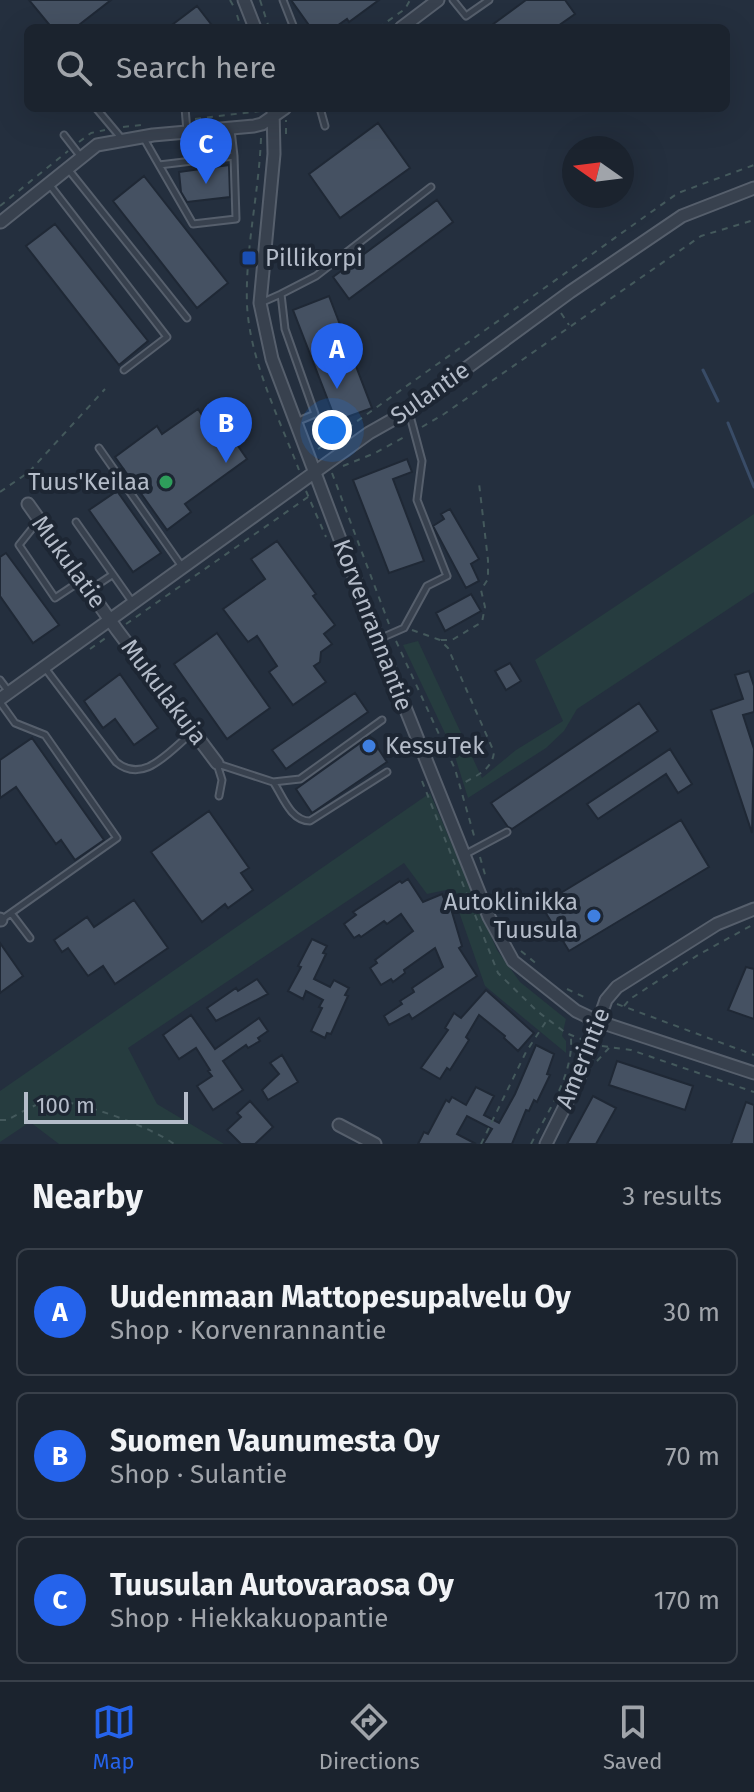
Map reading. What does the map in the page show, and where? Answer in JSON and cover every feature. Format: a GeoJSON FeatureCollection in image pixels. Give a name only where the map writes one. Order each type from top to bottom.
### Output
{"type":"FeatureCollection","features":[{"type":"Feature","properties":{"kind":"street"},"geometry":{"type":"LineString","coordinates":[[244,0],[253,24]]}},
{"type":"Feature","properties":{"kind":"street"},"geometry":{"type":"LineString","coordinates":[[406,24],[438,0]]}},
{"type":"Feature","properties":{"kind":"street"},"geometry":{"type":"LineString","coordinates":[[1,222],[97,145],[142,136],[262,124],[280,113]]}},
{"type":"Feature","properties":{"kind":"street","name":"Korvenrannantie"},"geometry":{"type":"LineString","coordinates":[[280,113],[260,303],[272,359],[378,640],[489,917],[513,961],[576,1011],[597,1021],[754,1073]]}},
{"type":"Feature","properties":{"kind":"street","name":"Sulantie"},"geometry":{"type":"LineString","coordinates":[[3,698],[114,624],[133,603],[369,433],[408,411],[570,292],[682,216],[754,188]]}},
{"type":"Feature","properties":{"kind":"street","name":"Mukulatie"},"geometry":{"type":"LineString","coordinates":[[28,504],[114,624]]}},
{"type":"Feature","properties":{"kind":"street","name":"Mukulakuja"},"geometry":{"type":"LineString","coordinates":[[114,624],[217,763]]}},
{"type":"Feature","properties":{"kind":"street","name":"Amerintie"},"geometry":{"type":"LineString","coordinates":[[546,1144],[579,1078],[606,1000],[617,987],[717,924],[754,909]]}},
{"type":"Feature","properties":{"kind":"street"},"geometry":{"type":"LineString","coordinates":[[339,1125],[375,1144]]}},
{"type":"Feature","properties":{"kind":"lane"},"geometry":{"type":"LineString","coordinates":[[283,0],[292,24]]}},
{"type":"Feature","properties":{"kind":"lane"},"geometry":{"type":"LineString","coordinates":[[453,0],[466,16],[489,0]]}},
{"type":"Feature","properties":{"kind":"lane"},"geometry":{"type":"LineString","coordinates":[[99,112],[122,139]]}},
{"type":"Feature","properties":{"kind":"lane"},"geometry":{"type":"LineString","coordinates":[[186,112],[188,132]]}},
{"type":"Feature","properties":{"kind":"lane"},"geometry":{"type":"LineString","coordinates":[[321,112],[325,126]]}},
{"type":"Feature","properties":{"kind":"lane"},"geometry":{"type":"LineString","coordinates":[[142,136],[193,224],[236,219],[231,128]]}},
{"type":"Feature","properties":{"kind":"lane"},"geometry":{"type":"LineString","coordinates":[[64,135],[81,158]]}},
{"type":"Feature","properties":{"kind":"lane"},"geometry":{"type":"LineString","coordinates":[[159,165],[234,156]]}},
{"type":"Feature","properties":{"kind":"lane"},"geometry":{"type":"LineString","coordinates":[[68,168],[187,318]]}},
{"type":"Feature","properties":{"kind":"lane"},"geometry":{"type":"LineString","coordinates":[[48,183],[167,337],[124,370]]}},
{"type":"Feature","properties":{"kind":"lane"},"geometry":{"type":"LineString","coordinates":[[260,303],[316,276],[431,187]]}},
{"type":"Feature","properties":{"kind":"lane"},"geometry":{"type":"LineString","coordinates":[[281,294],[285,329],[315,414],[295,423]]}},
{"type":"Feature","properties":{"kind":"lane"},"geometry":{"type":"LineString","coordinates":[[378,640],[404,628],[427,586],[447,576],[417,500],[422,461],[408,411]]}},
{"type":"Feature","properties":{"kind":"lane"},"geometry":{"type":"LineString","coordinates":[[99,448],[183,569]]}},
{"type":"Feature","properties":{"kind":"lane"},"geometry":{"type":"LineString","coordinates":[[39,520],[19,545],[55,598],[112,575]]}},
{"type":"Feature","properties":{"kind":"lane"},"geometry":{"type":"LineString","coordinates":[[76,522],[133,603]]}},
{"type":"Feature","properties":{"kind":"lane"},"geometry":{"type":"LineString","coordinates":[[45,668],[116,762],[126,770],[141,772],[194,731]]}},
{"type":"Feature","properties":{"kind":"lane"},"geometry":{"type":"LineString","coordinates":[[0,680],[3,698],[15,723],[45,735],[117,838],[4,917],[30,938]]}},
{"type":"Feature","properties":{"kind":"lane"},"geometry":{"type":"LineString","coordinates":[[217,763],[273,782],[300,779],[382,720]]}},
{"type":"Feature","properties":{"kind":"lane"},"geometry":{"type":"LineString","coordinates":[[217,763],[222,780],[219,796]]}},
{"type":"Feature","properties":{"kind":"lane"},"geometry":{"type":"LineString","coordinates":[[273,782],[293,814],[303,821],[310,821],[387,772]]}},
{"type":"Feature","properties":{"kind":"lane"},"geometry":{"type":"LineString","coordinates":[[463,855],[478,850],[507,832]]}},
{"type":"Feature","properties":{"kind":"path"},"geometry":{"type":"LineString","coordinates":[[230,0],[239,24]]}},
{"type":"Feature","properties":{"kind":"path"},"geometry":{"type":"LineString","coordinates":[[260,0],[268,24]]}},
{"type":"Feature","properties":{"kind":"path"},"geometry":{"type":"LineString","coordinates":[[384,24],[405,9],[410,0]]}},
{"type":"Feature","properties":{"kind":"path"},"geometry":{"type":"LineString","coordinates":[[261,112],[248,267],[247,306],[252,340],[303,482],[331,548]]}},
{"type":"Feature","properties":{"kind":"path"},"geometry":{"type":"LineString","coordinates":[[280,113],[286,133]]}},
{"type":"Feature","properties":{"kind":"path"},"geometry":{"type":"LineString","coordinates":[[317,450],[678,193],[754,165]]}},
{"type":"Feature","properties":{"kind":"path"},"geometry":{"type":"LineString","coordinates":[[488,886],[455,769],[393,633],[331,471],[375,453],[444,414],[701,236],[754,220]]}},
{"type":"Feature","properties":{"kind":"path"},"geometry":{"type":"LineString","coordinates":[[0,492],[29,472],[105,389]]}},
{"type":"Feature","properties":{"kind":"path"},"geometry":{"type":"LineString","coordinates":[[313,440],[328,463]]}},
{"type":"Feature","properties":{"kind":"path"},"geometry":{"type":"LineString","coordinates":[[404,628],[440,640],[452,640],[482,622],[485,607],[481,590],[488,579],[488,560],[479,483]]}},
{"type":"Feature","properties":{"kind":"path"},"geometry":{"type":"LineString","coordinates":[[84,653],[114,624],[309,496]]}},
{"type":"Feature","properties":{"kind":"path"},"geometry":{"type":"LineString","coordinates":[[440,640],[448,648],[494,752],[488,767],[459,785]]}},
{"type":"Feature","properties":{"kind":"path"},"geometry":{"type":"LineString","coordinates":[[417,770],[498,973],[548,1019],[571,1035],[631,1050],[754,1092]]}},
{"type":"Feature","properties":{"kind":"path"},"geometry":{"type":"LineString","coordinates":[[624,1007],[630,999],[698,955],[754,924]]}},
{"type":"Feature","properties":{"kind":"path"},"geometry":{"type":"LineString","coordinates":[[520,951],[543,969]]}},
{"type":"Feature","properties":{"kind":"path"},"geometry":{"type":"LineString","coordinates":[[565,988],[584,997]]}},
{"type":"Feature","properties":{"kind":"path"},"geometry":{"type":"LineString","coordinates":[[606,1000],[754,1055]]}},
{"type":"Feature","properties":{"kind":"path"},"geometry":{"type":"LineString","coordinates":[[481,1144],[526,1052],[548,1019]]}},
{"type":"Feature","properties":{"kind":"path"},"geometry":{"type":"LineString","coordinates":[[531,1144],[565,1077],[570,1060],[571,1035]]}},
{"type":"Feature","properties":{"kind":"path"},"geometry":{"type":"LineString","coordinates":[[0,1120],[7,1120],[50,1100],[84,1107],[161,1133],[174,1144]]}},
{"type":"Feature","properties":{"kind":"green space"},"geometry":{"type":"Polygon","coordinates":[[[754,514],[754,592],[577,709],[564,731],[546,748],[468,798],[453,750],[403,645],[418,641],[482,778],[516,750],[563,721],[535,660],[754,514]]]}},
{"type":"Feature","properties":{"kind":"green space"},"geometry":{"type":"Polygon","coordinates":[[[430,793],[497,950],[520,982],[566,1019],[562,1036],[566,1041],[566,1053],[485,986],[451,889],[427,894],[404,863],[128,1048],[157,1104],[224,1144],[59,1144],[30,1122],[0,1142],[0,1091],[430,793]]]}},
{"type":"Feature","properties":{"kind":"building"},"geometry":{"type":"Polygon","coordinates":[[[29,0],[111,0],[80,24],[49,24],[29,0]]]}},
{"type":"Feature","properties":{"kind":"building"},"geometry":{"type":"Polygon","coordinates":[[[291,0],[379,0],[349,22],[347,19],[340,24],[308,24],[291,0]]]}},
{"type":"Feature","properties":{"kind":"building"},"geometry":{"type":"Polygon","coordinates":[[[526,0],[565,0],[575,14],[561,24],[493,24],[526,0]]]}},
{"type":"Feature","properties":{"kind":"building"},"geometry":{"type":"Polygon","coordinates":[[[197,6],[211,24],[173,24],[197,6]]]}},
{"type":"Feature","properties":{"kind":"building"},"geometry":{"type":"Polygon","coordinates":[[[378,123],[410,168],[340,218],[309,174],[378,123]]]}},
{"type":"Feature","properties":{"kind":"building"},"geometry":{"type":"Polygon","coordinates":[[[229,165],[230,197],[187,202],[181,192],[179,172],[229,165]]]}},
{"type":"Feature","properties":{"kind":"building"},"geometry":{"type":"Polygon","coordinates":[[[144,176],[228,283],[197,308],[113,201],[144,176]]]}},
{"type":"Feature","properties":{"kind":"building"},"geometry":{"type":"Polygon","coordinates":[[[437,200],[453,222],[349,299],[333,277],[437,200]]]}},
{"type":"Feature","properties":{"kind":"building"},"geometry":{"type":"Polygon","coordinates":[[[55,224],[148,341],[119,365],[26,246],[55,224]]]}},
{"type":"Feature","properties":{"kind":"building"},"geometry":{"type":"Polygon","coordinates":[[[329,296],[372,408],[336,421],[293,310],[329,296]]]}},
{"type":"Feature","properties":{"kind":"building"},"geometry":{"type":"Polygon","coordinates":[[[198,409],[209,426],[220,420],[247,459],[185,504],[191,512],[167,530],[115,457],[157,426],[162,434],[198,409]]]}},
{"type":"Feature","properties":{"kind":"building"},"geometry":{"type":"Polygon","coordinates":[[[407,459],[412,472],[393,479],[424,561],[389,573],[353,480],[407,459]]]}},
{"type":"Feature","properties":{"kind":"building"},"geometry":{"type":"Polygon","coordinates":[[[117,491],[161,553],[133,572],[89,510],[117,491]]]}},
{"type":"Feature","properties":{"kind":"building"},"geometry":{"type":"Polygon","coordinates":[[[450,509],[479,559],[471,564],[479,581],[466,588],[433,526],[444,519],[441,514],[450,509]]]}},
{"type":"Feature","properties":{"kind":"building"},"geometry":{"type":"Polygon","coordinates":[[[277,541],[335,625],[324,634],[332,644],[321,652],[320,662],[314,666],[326,682],[293,705],[269,672],[277,666],[257,636],[248,642],[223,609],[265,579],[251,559],[277,541]]]}},
{"type":"Feature","properties":{"kind":"building"},"geometry":{"type":"Polygon","coordinates":[[[6,553],[59,625],[33,643],[0,596],[0,557],[6,553]]]}},
{"type":"Feature","properties":{"kind":"building"},"geometry":{"type":"Polygon","coordinates":[[[471,594],[481,611],[445,631],[436,613],[471,594]]]}},
{"type":"Feature","properties":{"kind":"building"},"geometry":{"type":"Polygon","coordinates":[[[217,633],[270,708],[227,739],[174,664],[217,633]]]}},
{"type":"Feature","properties":{"kind":"building"},"geometry":{"type":"Polygon","coordinates":[[[510,663],[521,681],[506,690],[495,671],[510,663]]]}},
{"type":"Feature","properties":{"kind":"building"},"geometry":{"type":"Polygon","coordinates":[[[749,671],[754,686],[754,712],[743,715],[754,749],[752,833],[711,710],[743,699],[735,675],[749,671]]]}},
{"type":"Feature","properties":{"kind":"building"},"geometry":{"type":"Polygon","coordinates":[[[120,674],[158,728],[134,745],[115,719],[103,728],[84,701],[120,674]]]}},
{"type":"Feature","properties":{"kind":"building"},"geometry":{"type":"Polygon","coordinates":[[[355,693],[368,712],[286,769],[272,750],[355,693]]]}},
{"type":"Feature","properties":{"kind":"building"},"geometry":{"type":"Polygon","coordinates":[[[639,703],[658,731],[512,829],[508,827],[491,803],[639,703]]]}},
{"type":"Feature","properties":{"kind":"building"},"geometry":{"type":"Polygon","coordinates":[[[370,736],[387,762],[312,813],[296,789],[370,736]]]}},
{"type":"Feature","properties":{"kind":"building"},"geometry":{"type":"Polygon","coordinates":[[[32,738],[104,840],[75,860],[61,840],[56,844],[16,787],[0,798],[0,760],[32,738]]]}},
{"type":"Feature","properties":{"kind":"building"},"geometry":{"type":"Polygon","coordinates":[[[670,749],[692,784],[678,793],[666,774],[598,819],[587,804],[670,749]]]}},
{"type":"Feature","properties":{"kind":"building"},"geometry":{"type":"Polygon","coordinates":[[[209,811],[249,868],[241,873],[253,890],[228,908],[225,904],[202,922],[151,852],[209,811]]]}},
{"type":"Feature","properties":{"kind":"building"},"geometry":{"type":"Polygon","coordinates":[[[681,820],[709,867],[569,951],[541,905],[681,820]]]}},
{"type":"Feature","properties":{"kind":"building"},"geometry":{"type":"Polygon","coordinates":[[[408,879],[423,902],[442,894],[446,903],[449,902],[462,946],[459,948],[477,976],[412,1019],[409,1014],[389,1025],[384,1016],[414,992],[412,988],[443,967],[435,948],[404,970],[405,973],[393,982],[391,979],[381,985],[370,968],[377,963],[375,960],[413,931],[401,914],[387,924],[384,921],[361,937],[354,938],[344,924],[356,915],[353,912],[400,881],[402,883],[408,879]]]}},
{"type":"Feature","properties":{"kind":"building"},"geometry":{"type":"Polygon","coordinates":[[[134,900],[168,948],[115,984],[103,966],[88,976],[68,948],[62,952],[54,940],[87,917],[94,927],[134,900]]]}},
{"type":"Feature","properties":{"kind":"building"},"geometry":{"type":"Polygon","coordinates":[[[312,939],[327,946],[314,979],[330,987],[334,980],[349,988],[331,1034],[327,1033],[325,1038],[311,1031],[323,1000],[306,991],[303,999],[288,991],[312,939]]]}},
{"type":"Feature","properties":{"kind":"building"},"geometry":{"type":"Polygon","coordinates":[[[0,943],[23,976],[0,993],[0,943]]]}},
{"type":"Feature","properties":{"kind":"building"},"geometry":{"type":"Polygon","coordinates":[[[746,967],[754,969],[754,1019],[728,1010],[746,967]]]}},
{"type":"Feature","properties":{"kind":"building"},"geometry":{"type":"Polygon","coordinates":[[[257,979],[268,994],[216,1021],[207,1008],[236,988],[238,991],[257,979]]]}},
{"type":"Feature","properties":{"kind":"building"},"geometry":{"type":"Polygon","coordinates":[[[486,990],[534,1033],[518,1051],[479,1015],[466,1037],[469,1040],[450,1070],[447,1068],[440,1079],[421,1068],[448,1030],[445,1028],[454,1013],[461,1018],[486,990]]]}},
{"type":"Feature","properties":{"kind":"building"},"geometry":{"type":"Polygon","coordinates":[[[191,1015],[215,1049],[259,1018],[268,1031],[258,1038],[260,1041],[248,1048],[246,1045],[223,1061],[243,1090],[213,1110],[197,1086],[212,1076],[196,1048],[179,1059],[163,1035],[191,1015]]]}},
{"type":"Feature","properties":{"kind":"building"},"geometry":{"type":"Polygon","coordinates":[[[536,1045],[554,1054],[547,1074],[550,1075],[537,1102],[534,1100],[529,1111],[526,1110],[512,1144],[483,1144],[492,1129],[467,1116],[457,1134],[476,1144],[418,1144],[424,1132],[428,1134],[446,1100],[449,1102],[452,1097],[466,1105],[476,1087],[494,1096],[484,1115],[499,1123],[536,1045]]]}},
{"type":"Feature","properties":{"kind":"building"},"geometry":{"type":"Polygon","coordinates":[[[282,1055],[298,1082],[268,1100],[262,1090],[279,1074],[270,1063],[282,1055]]]}},
{"type":"Feature","properties":{"kind":"building"},"geometry":{"type":"Polygon","coordinates":[[[617,1061],[693,1086],[685,1110],[609,1085],[617,1061]]]}},
{"type":"Feature","properties":{"kind":"building"},"geometry":{"type":"Polygon","coordinates":[[[593,1096],[616,1108],[596,1144],[567,1144],[593,1096]]]}},
{"type":"Feature","properties":{"kind":"building"},"geometry":{"type":"Polygon","coordinates":[[[250,1101],[273,1127],[255,1144],[241,1144],[227,1130],[241,1117],[237,1113],[250,1101]]]}},
{"type":"Feature","properties":{"kind":"building"},"geometry":{"type":"Polygon","coordinates":[[[746,1102],[754,1105],[754,1144],[731,1144],[746,1102]]]}},
{"type":"Feature","properties":{"kind":"waterway"},"geometry":{"type":"LineString","coordinates":[[703,370],[718,401]]}},
{"type":"Feature","properties":{"kind":"waterway"},"geometry":{"type":"LineString","coordinates":[[728,423],[754,487]]}},
{"type":"Feature","properties":{"kind":"place","name":"Tuusulan Autovaraosa Oy"},"geometry":{"type":"Point","coordinates":[206,184]}},
{"type":"Feature","properties":{"kind":"place","name":"Pillikorpi"},"geometry":{"type":"Point","coordinates":[249,258]}},
{"type":"Feature","properties":{"kind":"place","name":"Uudenmaan Mattopesupalvelu Oy"},"geometry":{"type":"Point","coordinates":[337,389]}},
{"type":"Feature","properties":{"kind":"place","name":"Suomen Vaunumesta Oy"},"geometry":{"type":"Point","coordinates":[226,463]}},
{"type":"Feature","properties":{"kind":"place","name":"Tuus'Keilaa"},"geometry":{"type":"Point","coordinates":[166,482]}},
{"type":"Feature","properties":{"kind":"place","name":"KessuTek"},"geometry":{"type":"Point","coordinates":[369,746]}},
{"type":"Feature","properties":{"kind":"place","name":"Autoklinikka Tuusula"},"geometry":{"type":"Point","coordinates":[594,916]}}]}
